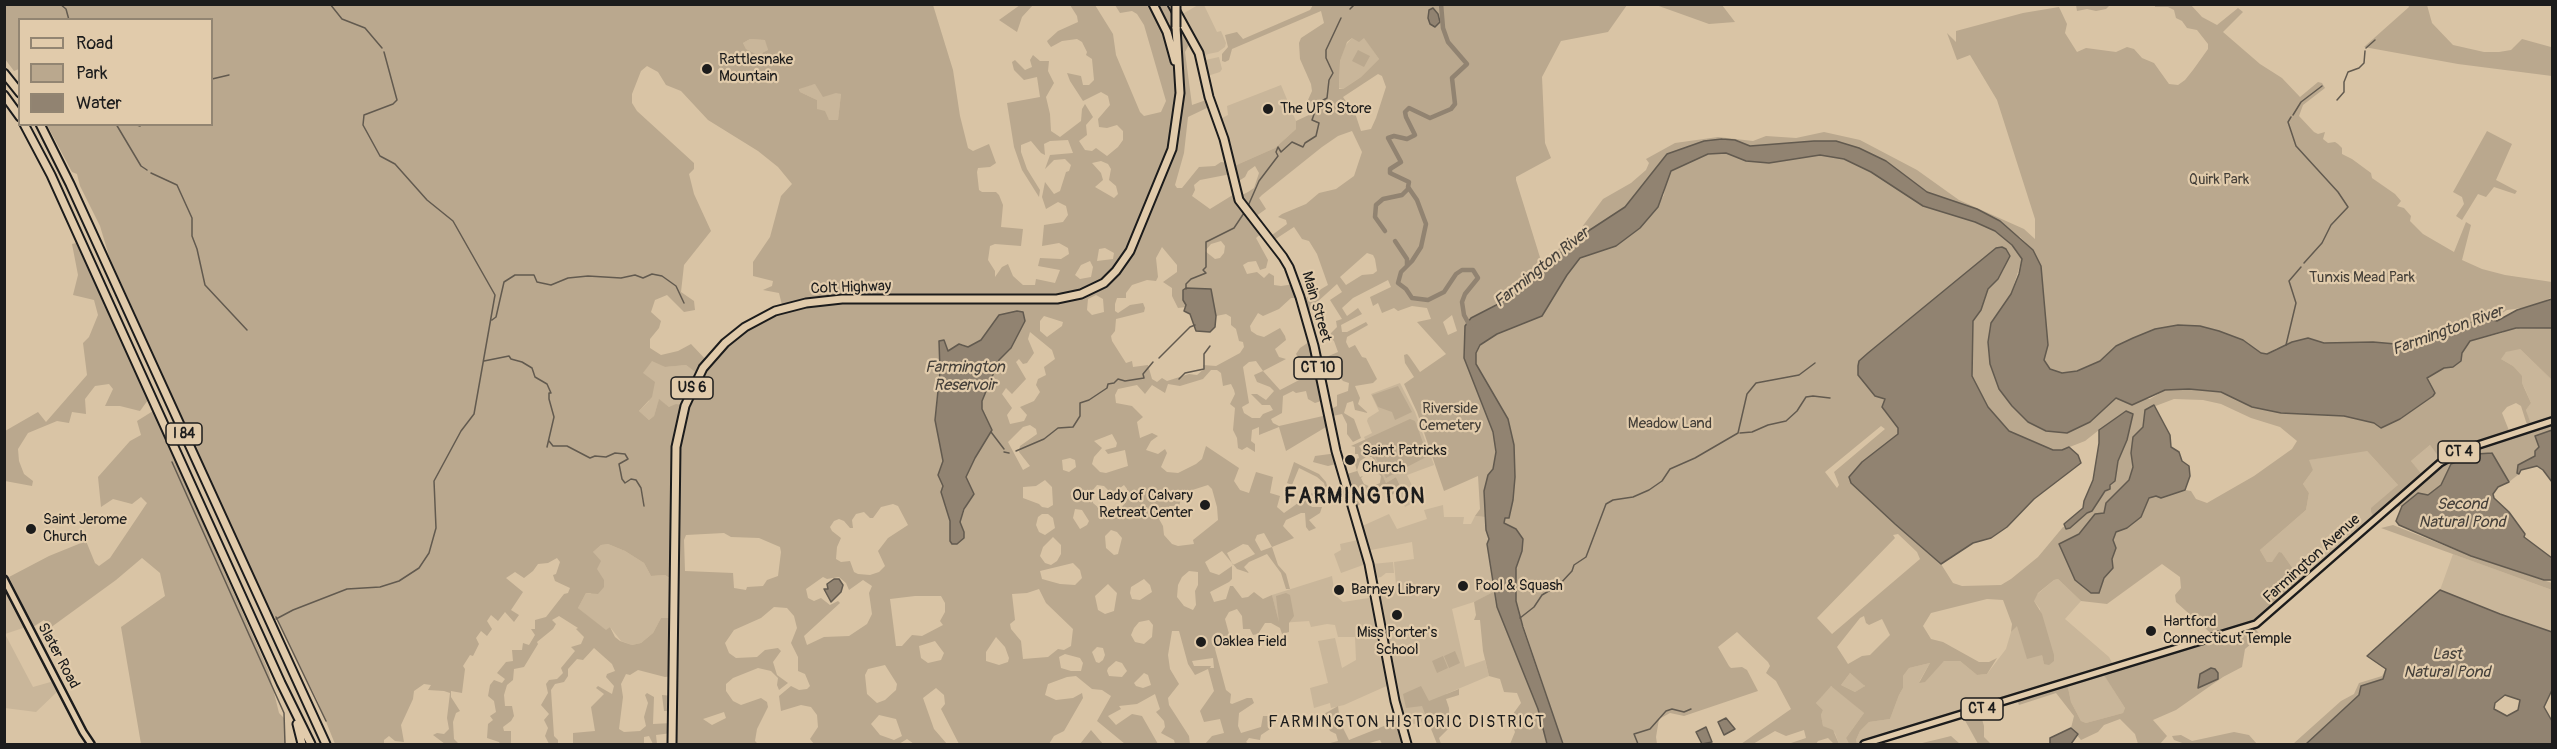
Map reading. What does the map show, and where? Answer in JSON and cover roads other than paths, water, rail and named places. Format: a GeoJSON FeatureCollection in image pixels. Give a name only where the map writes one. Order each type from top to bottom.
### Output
{"type":"FeatureCollection","features":[{"type":"Feature","properties":{"kind":"highway"},"geometry":{"type":"LineString","coordinates":[[1153,4],[1167,32],[1174,55],[1179,108]]}},
{"type":"Feature","properties":{"kind":"highway","name":"Colt Highway"},"geometry":{"type":"LineString","coordinates":[[672,744],[676,447],[684,406],[708,362],[725,343],[752,322],[775,311],[806,303],[842,299],[1057,299],[1081,294],[1096,287],[1122,265],[1134,243],[1170,157],[1179,108],[1174,4]]}},
{"type":"Feature","properties":{"kind":"highway","name":"Main Street"},"geometry":{"type":"LineString","coordinates":[[1174,4],[1199,53],[1238,197],[1283,257],[1300,297],[1314,346],[1336,451],[1367,557],[1395,701],[1407,744]]}},
{"type":"Feature","properties":{"kind":"highway"},"geometry":{"type":"LineString","coordinates":[[4,73],[18,90]]}},
{"type":"Feature","properties":{"kind":"highway"},"geometry":{"type":"LineString","coordinates":[[4,95],[18,114]]}},
{"type":"Feature","properties":{"kind":"highway","name":"I 84"},"geometry":{"type":"LineString","coordinates":[[25,126],[51,175],[311,744]]}},
{"type":"Feature","properties":{"kind":"highway","name":"I 84"},"geometry":{"type":"LineString","coordinates":[[41,126],[64,169],[326,744]]}},
{"type":"Feature","properties":{"kind":"highway"},"geometry":{"type":"LineString","coordinates":[[290,702],[302,744]]}},
{"type":"Feature","properties":{"kind":"highway"},"geometry":{"type":"LineString","coordinates":[[307,705],[331,744]]}},
{"type":"Feature","properties":{"kind":"main road","name":"Farmington Avenue"},"geometry":{"type":"LineString","coordinates":[[1864,744],[2253,626],[2440,463],[2463,450],[2553,421]]}},
{"type":"Feature","properties":{"kind":"main road","name":"Slater Road"},"geometry":{"type":"LineString","coordinates":[[4,579],[91,744]]}},
{"type":"Feature","properties":{"kind":"water"},"geometry":{"type":"Polygon","coordinates":[[[1433,8],[1440,22],[1435,27],[1430,24],[1428,18],[1429,10],[1433,8]]]}},
{"type":"Feature","properties":{"kind":"water","name":"Farmington River"},"geometry":{"type":"Polygon","coordinates":[[[1735,140],[1750,146],[1836,141],[1859,148],[1886,161],[1927,192],[1977,209],[2000,221],[2033,250],[2041,266],[2048,345],[2044,360],[2050,369],[2062,373],[2077,371],[2100,361],[2116,346],[2133,338],[2155,329],[2178,325],[2200,326],[2219,331],[2243,340],[2261,353],[2267,354],[2292,342],[2308,338],[2324,343],[2396,344],[2486,318],[2497,321],[2517,310],[2552,299],[2552,328],[2516,328],[2470,341],[2462,353],[2461,361],[2427,378],[2435,393],[2433,396],[2400,419],[2381,428],[2374,423],[2344,416],[2281,413],[2252,407],[2221,392],[2189,389],[2165,390],[2132,405],[2116,398],[2090,422],[2067,433],[2046,431],[2028,422],[2012,406],[1999,389],[1990,364],[1988,342],[1991,323],[2011,294],[2022,259],[2012,245],[1995,231],[1975,222],[1923,206],[1871,172],[1844,159],[1820,155],[1769,163],[1746,161],[1726,153],[1708,154],[1671,171],[1658,207],[1640,228],[1616,246],[1580,258],[1542,316],[1497,334],[1480,345],[1476,353],[1476,364],[1508,419],[1514,445],[1513,500],[1509,518],[1505,518],[1504,523],[1516,529],[1523,539],[1522,551],[1516,568],[1516,601],[1563,744],[1547,744],[1538,709],[1497,607],[1487,544],[1489,539],[1486,530],[1484,491],[1488,475],[1493,469],[1496,452],[1493,432],[1464,358],[1465,326],[1471,318],[1504,301],[1525,286],[1573,241],[1625,207],[1667,154],[1704,141],[1735,140]]]}},
{"type":"Feature","properties":{"kind":"water"},"geometry":{"type":"Polygon","coordinates":[[[2002,247],[2010,256],[1998,279],[1988,289],[1981,310],[1973,321],[1972,376],[1988,407],[2009,431],[2053,450],[2069,447],[2078,455],[2081,463],[2034,499],[2007,527],[1991,538],[1973,543],[1941,564],[1851,483],[1849,477],[1862,462],[1898,434],[1898,428],[1882,407],[1885,399],[1875,396],[1858,375],[1858,366],[1859,361],[1868,353],[1996,248],[2002,247]]]}},
{"type":"Feature","properties":{"kind":"water"},"geometry":{"type":"Polygon","coordinates":[[[1186,288],[1211,289],[1216,316],[1215,327],[1210,332],[1196,331],[1190,314],[1184,311],[1186,305],[1183,300],[1183,290],[1186,288]]]}},
{"type":"Feature","properties":{"kind":"water","name":"Farmington Reservoir"},"geometry":{"type":"Polygon","coordinates":[[[1023,312],[1025,321],[1011,348],[999,360],[982,401],[982,409],[992,430],[966,477],[974,494],[964,509],[960,522],[964,538],[957,544],[952,544],[950,521],[941,492],[943,486],[938,475],[943,461],[935,420],[940,371],[939,341],[944,340],[948,351],[959,344],[968,347],[981,340],[999,315],[1023,312]]]}},
{"type":"Feature","properties":{"kind":"water"},"geometry":{"type":"Polygon","coordinates":[[[2154,405],[2170,435],[2171,447],[2179,452],[2182,461],[2189,466],[2190,476],[2185,490],[2161,498],[2156,496],[2149,498],[2141,517],[2127,528],[2116,532],[2113,540],[2116,548],[2112,559],[2113,568],[2104,578],[2099,593],[2091,593],[2075,580],[2059,544],[2079,534],[2095,514],[2104,513],[2106,503],[2129,480],[2133,467],[2131,453],[2133,437],[2143,427],[2145,410],[2154,405]]]}},
{"type":"Feature","properties":{"kind":"water"},"geometry":{"type":"Polygon","coordinates":[[[2126,411],[2133,414],[2127,440],[2118,461],[2115,481],[2110,485],[2110,489],[2105,491],[2092,511],[2066,529],[2064,524],[2083,508],[2093,480],[2099,430],[2126,411]]]}},
{"type":"Feature","properties":{"kind":"water"},"geometry":{"type":"Polygon","coordinates":[[[2552,430],[2552,482],[2537,466],[2517,473],[2518,465],[2535,456],[2535,451],[2539,447],[2535,436],[2552,430]]]}},
{"type":"Feature","properties":{"kind":"water","name":"Second Natural Pond"},"geometry":{"type":"Polygon","coordinates":[[[2492,453],[2509,482],[2498,487],[2493,494],[2494,498],[2509,512],[2525,534],[2524,537],[2552,558],[2552,580],[2544,580],[2471,556],[2399,525],[2396,521],[2402,506],[2418,493],[2428,495],[2441,485],[2451,464],[2476,454],[2492,453]]]}},
{"type":"Feature","properties":{"kind":"water"},"geometry":{"type":"Polygon","coordinates":[[[834,579],[839,579],[843,585],[841,592],[831,602],[824,589],[828,589],[827,584],[834,579]]]}},
{"type":"Feature","properties":{"kind":"water","name":"Last Natural Pond"},"geometry":{"type":"Polygon","coordinates":[[[2440,590],[2552,632],[2552,690],[2544,707],[2552,721],[2552,744],[2306,744],[2359,695],[2361,686],[2383,679],[2386,669],[2367,656],[2440,590]],[[2505,695],[2495,703],[2494,709],[2507,716],[2518,710],[2520,700],[2505,695]]]}},
{"type":"Feature","properties":{"kind":"water"},"geometry":{"type":"Polygon","coordinates":[[[2211,668],[2218,673],[2218,679],[2198,688],[2200,674],[2211,668]]]}},
{"type":"Feature","properties":{"kind":"water"},"geometry":{"type":"Polygon","coordinates":[[[1726,718],[1735,729],[1724,735],[1718,722],[1726,718]]]}},
{"type":"Feature","properties":{"kind":"water"},"geometry":{"type":"Polygon","coordinates":[[[1706,727],[1712,742],[1702,744],[1696,732],[1706,727]]]}},
{"type":"Feature","properties":{"kind":"water"},"geometry":{"type":"Polygon","coordinates":[[[2071,728],[2078,734],[2071,744],[2050,744],[2050,738],[2071,728]]]}},
{"type":"Feature","properties":{"kind":"waterway"},"geometry":{"type":"LineString","coordinates":[[60,4],[66,9],[68,18]]}},
{"type":"Feature","properties":{"kind":"waterway"},"geometry":{"type":"LineString","coordinates":[[330,4],[342,19],[365,28],[382,48]]}},
{"type":"Feature","properties":{"kind":"waterway"},"geometry":{"type":"LineString","coordinates":[[1350,9],[1355,4]]}},
{"type":"Feature","properties":{"kind":"waterway"},"geometry":{"type":"LineString","coordinates":[[1441,4],[1443,28],[1448,42],[1467,64],[1452,78],[1455,104],[1451,109],[1430,118],[1409,108],[1405,112],[1406,117],[1415,135],[1407,139],[1394,136],[1388,138],[1401,162],[1390,169],[1390,173],[1409,182],[1408,187],[1417,200],[1426,224],[1421,247],[1401,272],[1398,283],[1412,298],[1428,300],[1444,292],[1456,274],[1462,270],[1473,270],[1478,278],[1465,294],[1462,302],[1464,315],[1470,326]]}},
{"type":"Feature","properties":{"kind":"waterway"},"geometry":{"type":"LineString","coordinates":[[1248,206],[1259,181],[1278,156],[1276,152],[1278,147],[1281,152],[1292,142],[1303,147],[1316,136],[1319,123],[1312,120],[1318,103],[1327,98],[1329,80],[1333,73],[1326,58],[1326,50],[1341,18]]}},
{"type":"Feature","properties":{"kind":"waterway"},"geometry":{"type":"LineString","coordinates":[[2366,48],[2375,40]]}},
{"type":"Feature","properties":{"kind":"waterway"},"geometry":{"type":"LineString","coordinates":[[2337,100],[2344,92],[2344,82],[2348,72],[2359,68],[2364,63],[2365,51]]}},
{"type":"Feature","properties":{"kind":"waterway"},"geometry":{"type":"LineString","coordinates":[[276,619],[347,589],[380,587],[399,581],[419,568],[429,553],[436,528],[434,481],[461,431],[474,414],[495,295],[453,221],[427,200],[395,164],[380,156],[363,125],[364,115],[393,104],[397,100],[384,52]]}},
{"type":"Feature","properties":{"kind":"waterway"},"geometry":{"type":"LineString","coordinates":[[213,79],[229,75]]}},
{"type":"Feature","properties":{"kind":"waterway"},"geometry":{"type":"LineString","coordinates":[[2293,115],[2301,102],[2322,86]]}},
{"type":"Feature","properties":{"kind":"waterway"},"geometry":{"type":"LineString","coordinates":[[2291,117],[2288,122],[2296,146],[2338,192],[2348,207],[2331,225],[2322,243],[2304,263]]}},
{"type":"Feature","properties":{"kind":"waterway"},"geometry":{"type":"LineString","coordinates":[[117,126],[141,166],[147,170]]}},
{"type":"Feature","properties":{"kind":"waterway"},"geometry":{"type":"LineString","coordinates":[[151,173],[177,185],[192,218],[192,236],[205,285],[247,330]]}},
{"type":"Feature","properties":{"kind":"waterway"},"geometry":{"type":"LineString","coordinates":[[1385,231],[1375,217],[1376,205],[1383,199],[1402,195],[1409,188]]}},
{"type":"Feature","properties":{"kind":"waterway"},"geometry":{"type":"LineString","coordinates":[[1186,289],[1186,284],[1191,279],[1206,273],[1203,270],[1206,267],[1206,242],[1234,228],[1244,213]]}},
{"type":"Feature","properties":{"kind":"waterway"},"geometry":{"type":"LineString","coordinates":[[1395,241],[1407,259],[1407,265]]}},
{"type":"Feature","properties":{"kind":"waterway"},"geometry":{"type":"LineString","coordinates":[[2286,345],[2296,303],[2289,281],[2301,267]]}},
{"type":"Feature","properties":{"kind":"waterway"},"geometry":{"type":"LineString","coordinates":[[492,320],[496,317],[504,282],[515,275],[534,275],[537,282],[551,285],[568,278],[588,276],[621,278],[635,275],[643,278],[652,274],[662,276],[676,286],[684,303]]}},
{"type":"Feature","properties":{"kind":"waterway"},"geometry":{"type":"LineString","coordinates":[[1159,358],[1190,327],[1195,325]]}},
{"type":"Feature","properties":{"kind":"waterway"},"geometry":{"type":"LineString","coordinates":[[1179,379],[1185,373],[1204,369],[1204,354],[1210,346]]}},
{"type":"Feature","properties":{"kind":"waterway"},"geometry":{"type":"LineString","coordinates":[[484,361],[509,356],[532,368],[535,377],[547,384],[551,393],[549,393],[549,399],[554,417],[547,447]]}},
{"type":"Feature","properties":{"kind":"waterway"},"geometry":{"type":"LineString","coordinates":[[1016,451],[1044,439],[1058,428],[1073,427],[1080,416],[1080,403],[1089,400],[1107,388],[1108,384],[1118,379],[1125,381],[1144,378],[1143,374],[1153,362]]}},
{"type":"Feature","properties":{"kind":"waterway"},"geometry":{"type":"LineString","coordinates":[[1520,618],[1534,607],[1542,595],[1559,585],[1572,571],[1574,565],[1586,557],[1606,504],[1649,490],[1662,481],[1670,469],[1695,458],[1738,433],[1747,394],[1756,383],[1799,375],[1815,363]]}},
{"type":"Feature","properties":{"kind":"waterway"},"geometry":{"type":"LineString","coordinates":[[1740,433],[1752,432],[1786,421],[1797,411],[1806,397],[1830,398]]}},
{"type":"Feature","properties":{"kind":"waterway"},"geometry":{"type":"LineString","coordinates":[[991,432],[1004,449]]}},
{"type":"Feature","properties":{"kind":"waterway"},"geometry":{"type":"LineString","coordinates":[[549,441],[553,446],[567,446],[590,458],[606,457],[615,453],[625,454],[628,459],[619,464],[622,479],[625,483],[631,479],[636,480],[641,488],[644,506]]}},
{"type":"Feature","properties":{"kind":"waterway"},"geometry":{"type":"LineString","coordinates":[[1004,452],[1009,453]]}},
{"type":"Feature","properties":{"kind":"waterway"},"geometry":{"type":"LineString","coordinates":[[172,462],[284,713],[285,744]]}},
{"type":"Feature","properties":{"kind":"waterway"},"geometry":{"type":"LineString","coordinates":[[276,617],[326,721]]}},
{"type":"Feature","properties":{"kind":"waterway"},"geometry":{"type":"LineString","coordinates":[[1638,744],[1634,734],[1650,729],[1666,711],[1672,709],[1684,712],[1691,709]]}},
{"type":"Feature","properties":{"kind":"place","name":"Rattlesnake Mountain"},"geometry":{"type":"Point","coordinates":[707,69]}},
{"type":"Feature","properties":{"kind":"place","name":"The UPS Store"},"geometry":{"type":"Point","coordinates":[1268,109]}},
{"type":"Feature","properties":{"kind":"place","name":"Saint Patricks Church"},"geometry":{"type":"Point","coordinates":[1350,460]}},
{"type":"Feature","properties":{"kind":"place","name":"Our Lady of Calvary Retreat Center"},"geometry":{"type":"Point","coordinates":[1205,505]}},
{"type":"Feature","properties":{"kind":"place","name":"Saint Jerome Church"},"geometry":{"type":"Point","coordinates":[31,529]}},
{"type":"Feature","properties":{"kind":"place","name":"Pool & Squash"},"geometry":{"type":"Point","coordinates":[1463,586]}},
{"type":"Feature","properties":{"kind":"place","name":"Barney Library"},"geometry":{"type":"Point","coordinates":[1339,590]}},
{"type":"Feature","properties":{"kind":"place","name":"Miss Porter's School"},"geometry":{"type":"Point","coordinates":[1397,615]}},
{"type":"Feature","properties":{"kind":"place","name":"Hartford Connecticut Temple"},"geometry":{"type":"Point","coordinates":[2151,631]}},
{"type":"Feature","properties":{"kind":"place","name":"Oaklea Field"},"geometry":{"type":"Point","coordinates":[1201,642]}},
{"type":"Feature","properties":{"kind":"district","name":"FARMINGTON"},"geometry":{"type":"Point","coordinates":[1355,498]}},
{"type":"Feature","properties":{"kind":"district","name":"FARMINGTON HISTORIC DISTRICT"},"geometry":{"type":"Point","coordinates":[1407,723]}},
{"type":"Feature","properties":{"kind":"park label","name":"Quirk Park"},"geometry":{"type":"Point","coordinates":[2219,180]}},
{"type":"Feature","properties":{"kind":"park label","name":"Tunxis Mead Park"},"geometry":{"type":"Point","coordinates":[2362,278]}},
{"type":"Feature","properties":{"kind":"park label","name":"Riverside Cemetery"},"geometry":{"type":"Point","coordinates":[1450,418]}},
{"type":"Feature","properties":{"kind":"park label","name":"Meadow Land"},"geometry":{"type":"Point","coordinates":[1670,424]}}]}
